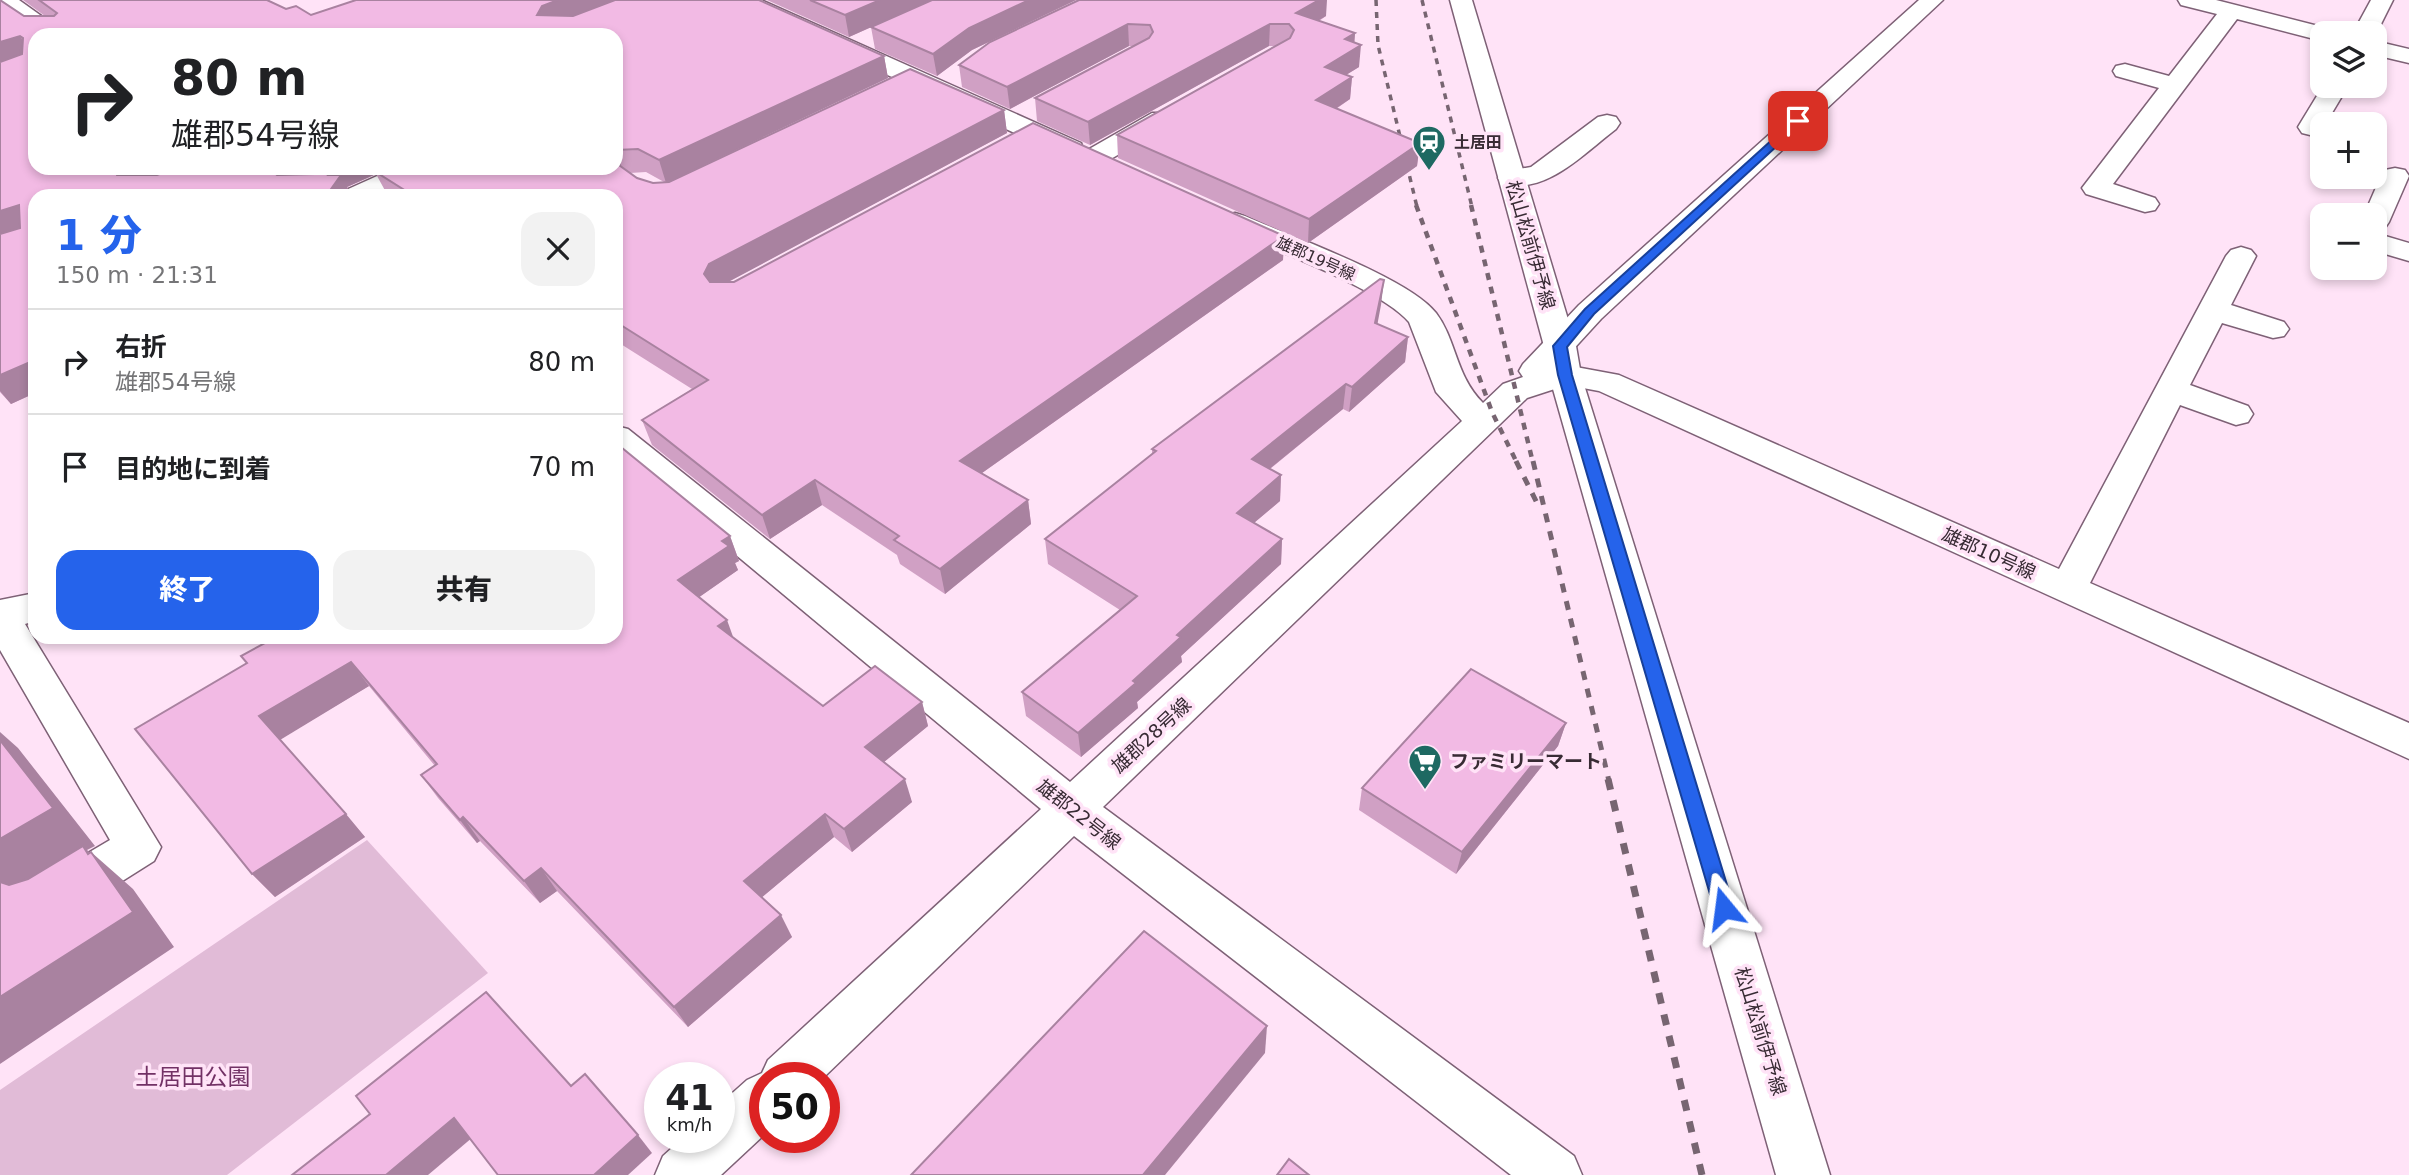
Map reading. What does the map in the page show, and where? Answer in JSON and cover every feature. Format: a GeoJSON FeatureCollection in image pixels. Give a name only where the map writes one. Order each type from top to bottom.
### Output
{"type":"FeatureCollection","features":[{"type":"Feature","properties":{"kind":"street"},"geometry":{"type":"LineString","coordinates":[[4,0],[46,28]]}},
{"type":"Feature","properties":{"kind":"street"},"geometry":{"type":"LineString","coordinates":[[742,0],[776,16],[862,43],[940,79],[1023,126],[1104,163],[1185,105]]}},
{"type":"Feature","properties":{"kind":"street","name":"松山松前伊予線"},"geometry":{"type":"LineString","coordinates":[[1461,0],[1563,361],[1803,1175]]}},
{"type":"Feature","properties":{"kind":"street"},"geometry":{"type":"LineString","coordinates":[[1563,361],[1590,312],[1932,0]]}},
{"type":"Feature","properties":{"kind":"street"},"geometry":{"type":"LineString","coordinates":[[2189,0],[2242,8],[2310,30]]}},
{"type":"Feature","properties":{"kind":"street"},"geometry":{"type":"LineString","coordinates":[[2371,21],[2382,0]]}},
{"type":"Feature","properties":{"kind":"street"},"geometry":{"type":"LineString","coordinates":[[776,16],[802,5]]}},
{"type":"Feature","properties":{"kind":"street"},"geometry":{"type":"LineString","coordinates":[[2145,204],[2095,188],[2174,85],[2242,8]]}},
{"type":"Feature","properties":{"kind":"street"},"geometry":{"type":"LineString","coordinates":[[2387,51],[2409,56]]}},
{"type":"Feature","properties":{"kind":"street"},"geometry":{"type":"LineString","coordinates":[[2125,71],[2174,85]]}},
{"type":"Feature","properties":{"kind":"street"},"geometry":{"type":"LineString","coordinates":[[883,93],[940,79]]}},
{"type":"Feature","properties":{"kind":"street"},"geometry":{"type":"LineString","coordinates":[[1512,178],[1539,174],[1608,123]]}},
{"type":"Feature","properties":{"kind":"street"},"geometry":{"type":"LineString","coordinates":[[279,175],[301,189]]}},
{"type":"Feature","properties":{"kind":"street"},"geometry":{"type":"LineString","coordinates":[[372,189],[402,175]]}},
{"type":"Feature","properties":{"kind":"street","name":"雄郡19号線"},"geometry":{"type":"LineString","coordinates":[[1214,213],[1374,284],[1402,300],[1424,319],[1453,392],[1482,422]]}},
{"type":"Feature","properties":{"kind":"street"},"geometry":{"type":"LineString","coordinates":[[2387,246],[2409,252]]}},
{"type":"Feature","properties":{"kind":"street"},"geometry":{"type":"LineString","coordinates":[[2068,589],[2241,256]]}},
{"type":"Feature","properties":{"kind":"street"},"geometry":{"type":"LineString","coordinates":[[2214,310],[2273,329]]}},
{"type":"Feature","properties":{"kind":"street","name":"雄郡28号線"},"geometry":{"type":"LineString","coordinates":[[803,1062],[1515,391],[1563,361]]}},
{"type":"Feature","properties":{"kind":"street","name":"雄郡10号線"},"geometry":{"type":"LineString","coordinates":[[1563,361],[2409,742]]}},
{"type":"Feature","properties":{"kind":"street"},"geometry":{"type":"LineString","coordinates":[[2172,390],[2236,414]]}},
{"type":"Feature","properties":{"kind":"street","name":"雄郡22号線"},"geometry":{"type":"LineString","coordinates":[[623,443],[1072,809],[1555,1175]]}},
{"type":"Feature","properties":{"kind":"street"},"geometry":{"type":"LineString","coordinates":[[28,609],[0,616],[138,847],[54,898]]}},
{"type":"Feature","properties":{"kind":"street"},"geometry":{"type":"LineString","coordinates":[[682,1175],[749,1113]]}},
{"type":"Feature","properties":{"kind":"green space","name":"土居田公園"},"geometry":{"type":"Polygon","coordinates":[[[367,840],[488,973],[227,1175],[0,1175],[0,1090],[367,840]]]}},
{"type":"Feature","properties":{"kind":"building"},"geometry":{"type":"Polygon","coordinates":[[[0,0],[24,16],[54,16],[57,13],[39,0],[267,0],[286,9],[296,6],[311,15],[356,0],[558,0],[542,6],[537,15],[573,16],[615,0],[759,0],[884,56],[659,160],[638,149],[623,150],[623,28],[28,28],[28,175],[341,175],[331,189],[28,189],[28,363],[0,375],[0,234],[20,228],[19,205],[0,211],[0,62],[22,54],[23,38],[20,36],[0,42],[0,0]]]}},
{"type":"Feature","properties":{"kind":"building"},"geometry":{"type":"Polygon","coordinates":[[[810,0],[880,0],[845,15],[810,0]]]}},
{"type":"Feature","properties":{"kind":"building"},"geometry":{"type":"Polygon","coordinates":[[[932,0],[1029,0],[969,28],[933,54],[871,27],[932,0]]]}},
{"type":"Feature","properties":{"kind":"building"},"geometry":{"type":"Polygon","coordinates":[[[1079,0],[1319,0],[1296,13],[1355,33],[1345,39],[1361,45],[1325,67],[1352,77],[1316,100],[1420,143],[1309,219],[1117,135],[1290,38],[1294,30],[1289,24],[1270,24],[1088,122],[1035,98],[1149,38],[1153,32],[1150,25],[1128,24],[1007,87],[959,65],[990,42],[1079,0]]]}},
{"type":"Feature","properties":{"kind":"building"},"geometry":{"type":"Polygon","coordinates":[[[910,69],[1004,110],[709,264],[704,274],[710,282],[734,282],[1033,123],[1284,236],[960,461],[1028,500],[940,569],[894,540],[899,536],[815,480],[762,515],[642,420],[708,380],[623,326],[623,189],[403,189],[381,175],[623,175],[623,168],[637,178],[653,183],[669,182],[910,69]]]}},
{"type":"Feature","properties":{"kind":"building"},"geometry":{"type":"Polygon","coordinates":[[[1380,279],[1384,280],[1375,323],[1408,337],[1352,387],[1346,384],[1252,459],[1281,475],[1237,513],[1282,539],[1177,635],[1181,637],[1133,681],[1136,683],[1078,733],[1022,692],[1137,596],[1045,539],[1156,451],[1152,449],[1380,279]]]}},
{"type":"Feature","properties":{"kind":"building"},"geometry":{"type":"Polygon","coordinates":[[[623,449],[730,536],[722,541],[729,546],[678,580],[727,620],[718,626],[823,706],[875,666],[922,702],[865,747],[905,779],[844,829],[825,814],[744,881],[781,915],[674,1007],[541,868],[524,881],[463,817],[460,820],[421,775],[437,764],[351,662],[259,716],[346,814],[252,874],[135,729],[247,663],[241,656],[263,644],[623,644],[623,449]]]}},
{"type":"Feature","properties":{"kind":"building"},"geometry":{"type":"Polygon","coordinates":[[[1471,669],[1566,723],[1462,852],[1362,788],[1471,669]]]}},
{"type":"Feature","properties":{"kind":"building"},"geometry":{"type":"Polygon","coordinates":[[[0,740],[53,808],[0,839],[0,740]]]}},
{"type":"Feature","properties":{"kind":"building"},"geometry":{"type":"Polygon","coordinates":[[[83,846],[88,854],[91,852],[133,912],[0,997],[0,882],[9,885],[28,879],[83,846]]]}},
{"type":"Feature","properties":{"kind":"building"},"geometry":{"type":"Polygon","coordinates":[[[1144,931],[1267,1026],[1143,1175],[911,1175],[1144,931]]]}},
{"type":"Feature","properties":{"kind":"building"},"geometry":{"type":"Polygon","coordinates":[[[486,992],[571,1086],[585,1074],[638,1135],[594,1175],[498,1175],[454,1118],[386,1175],[292,1175],[370,1114],[356,1096],[486,992]]]}},
{"type":"Feature","properties":{"kind":"building"},"geometry":{"type":"Polygon","coordinates":[[[1289,1159],[1309,1175],[1277,1175],[1289,1159]]]}},
{"type":"Feature","properties":{"kind":"railway"},"geometry":{"type":"LineString","coordinates":[[1376,0],[1378,45],[1417,207]]}},
{"type":"Feature","properties":{"kind":"railway"},"geometry":{"type":"LineString","coordinates":[[1422,0],[1472,207]]}},
{"type":"Feature","properties":{"kind":"railway"},"geometry":{"type":"LineString","coordinates":[[1416,205],[1492,412],[1517,463]]}},
{"type":"Feature","properties":{"kind":"railway"},"geometry":{"type":"LineString","coordinates":[[1471,205],[1533,463]]}},
{"type":"Feature","properties":{"kind":"railway"},"geometry":{"type":"LineString","coordinates":[[1533,461],[1609,781]]}},
{"type":"Feature","properties":{"kind":"railway"},"geometry":{"type":"LineString","coordinates":[[1517,463],[1537,503]]}},
{"type":"Feature","properties":{"kind":"railway"},"geometry":{"type":"LineString","coordinates":[[1608,779],[1702,1175]]}},
{"type":"Feature","properties":{"kind":"place","name":"土居田"},"geometry":{"type":"Point","coordinates":[1429,172]}},
{"type":"Feature","properties":{"kind":"place","name":"ファミリーマート"},"geometry":{"type":"Point","coordinates":[1425,791]}},
{"type":"Feature","properties":{"kind":"route"},"geometry":{"type":"LineString","coordinates":[[1724,908],[1565,375],[1560,346],[1590,312],[1798,121]]}}]}
